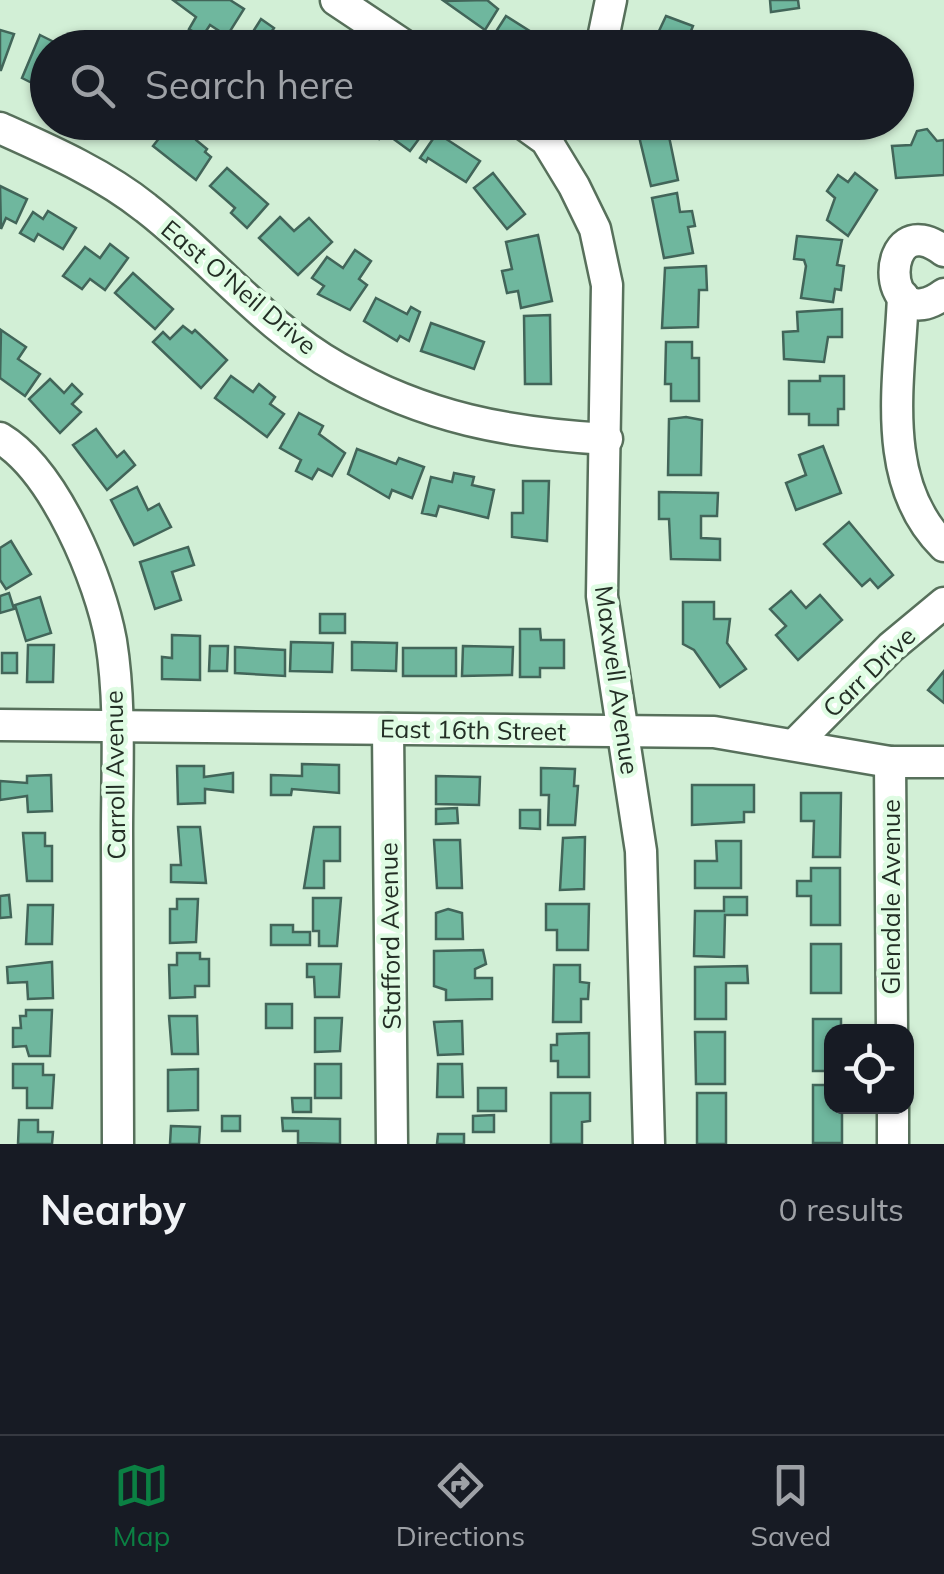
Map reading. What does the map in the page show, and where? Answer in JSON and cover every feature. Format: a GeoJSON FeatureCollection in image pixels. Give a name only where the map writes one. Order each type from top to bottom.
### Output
{"type":"FeatureCollection","features":[{"type":"Feature","properties":{"kind":"street"},"geometry":{"type":"LineString","coordinates":[[336,0],[381,30]]}},
{"type":"Feature","properties":{"kind":"street"},"geometry":{"type":"LineString","coordinates":[[605,30],[611,0]]}},
{"type":"Feature","properties":{"kind":"street","name":"East O'Neil Drive"},"geometry":{"type":"LineString","coordinates":[[0,128],[52,150],[144,205],[291,336],[337,368],[408,403],[488,428],[606,439]]}},
{"type":"Feature","properties":{"kind":"street","name":"Maxwell Avenue"},"geometry":{"type":"LineString","coordinates":[[549,140],[574,186],[599,248],[606,285],[602,596],[642,852],[649,1144]]}},
{"type":"Feature","properties":{"kind":"street"},"geometry":{"type":"LineString","coordinates":[[944,250],[924,241],[898,252],[892,280],[903,296],[923,303],[944,294]]}},
{"type":"Feature","properties":{"kind":"street"},"geometry":{"type":"LineString","coordinates":[[903,296],[897,444],[908,494],[944,546]]}},
{"type":"Feature","properties":{"kind":"street","name":"Carroll Avenue"},"geometry":{"type":"LineString","coordinates":[[0,438],[12,446],[56,500],[89,566],[110,641],[117,727],[118,1144]]}},
{"type":"Feature","properties":{"kind":"street","name":"Carr Drive"},"geometry":{"type":"LineString","coordinates":[[796,742],[891,648],[944,603]]}},
{"type":"Feature","properties":{"kind":"street","name":"East 16th Street"},"geometry":{"type":"LineString","coordinates":[[0,726],[714,732],[796,742],[890,762],[944,762]]}},
{"type":"Feature","properties":{"kind":"street","name":"Stafford Avenue"},"geometry":{"type":"LineString","coordinates":[[388,729],[392,1144]]}},
{"type":"Feature","properties":{"kind":"street","name":"Glendale Avenue"},"geometry":{"type":"LineString","coordinates":[[890,762],[892,1024]]}},
{"type":"Feature","properties":{"kind":"street"},"geometry":{"type":"LineString","coordinates":[[893,1114],[893,1144]]}},
{"type":"Feature","properties":{"kind":"building"},"geometry":{"type":"Polygon","coordinates":[[[173,0],[230,0],[244,9],[231,30],[218,30],[210,25],[207,30],[191,30],[196,17],[173,0]]]}},
{"type":"Feature","properties":{"kind":"building"},"geometry":{"type":"Polygon","coordinates":[[[487,0],[498,9],[485,30],[444,1],[487,0]]]}},
{"type":"Feature","properties":{"kind":"building"},"geometry":{"type":"Polygon","coordinates":[[[770,0],[798,0],[799,8],[771,12],[770,0]]]}},
{"type":"Feature","properties":{"kind":"building"},"geometry":{"type":"Polygon","coordinates":[[[506,16],[528,30],[497,30],[506,16]]]}},
{"type":"Feature","properties":{"kind":"building"},"geometry":{"type":"Polygon","coordinates":[[[666,16],[693,26],[691,30],[659,30],[666,16]]]}},
{"type":"Feature","properties":{"kind":"building"},"geometry":{"type":"Polygon","coordinates":[[[261,19],[274,28],[273,30],[254,30],[261,19]]]}},
{"type":"Feature","properties":{"kind":"building"},"geometry":{"type":"Polygon","coordinates":[[[0,30],[14,34],[1,70],[0,70],[0,30]]]}},
{"type":"Feature","properties":{"kind":"building"},"geometry":{"type":"Polygon","coordinates":[[[30,59],[30,82],[22,78],[30,59]]]}},
{"type":"Feature","properties":{"kind":"building"},"geometry":{"type":"Polygon","coordinates":[[[927,129],[937,141],[944,140],[944,175],[896,178],[892,146],[911,145],[917,131],[927,129]]]}},
{"type":"Feature","properties":{"kind":"building"},"geometry":{"type":"Polygon","coordinates":[[[158,140],[196,140],[211,157],[196,180],[153,146],[158,140]]]}},
{"type":"Feature","properties":{"kind":"building"},"geometry":{"type":"Polygon","coordinates":[[[395,140],[418,140],[410,151],[395,140]]]}},
{"type":"Feature","properties":{"kind":"building"},"geometry":{"type":"Polygon","coordinates":[[[432,140],[448,140],[480,161],[466,182],[428,158],[426,162],[420,158],[432,140]]]}},
{"type":"Feature","properties":{"kind":"building"},"geometry":{"type":"Polygon","coordinates":[[[640,140],[670,140],[678,180],[651,186],[640,140]]]}},
{"type":"Feature","properties":{"kind":"building"},"geometry":{"type":"Polygon","coordinates":[[[227,168],[268,204],[247,228],[231,213],[235,208],[210,186],[227,168]]]}},
{"type":"Feature","properties":{"kind":"building"},"geometry":{"type":"Polygon","coordinates":[[[493,173],[525,214],[507,229],[474,188],[493,173]]]}},
{"type":"Feature","properties":{"kind":"building"},"geometry":{"type":"Polygon","coordinates":[[[855,173],[877,190],[848,236],[827,220],[835,198],[827,191],[838,175],[848,182],[855,173]]]}},
{"type":"Feature","properties":{"kind":"building"},"geometry":{"type":"Polygon","coordinates":[[[0,186],[27,199],[16,223],[6,218],[1,229],[0,186]]]}},
{"type":"Feature","properties":{"kind":"building"},"geometry":{"type":"Polygon","coordinates":[[[677,193],[680,212],[692,211],[695,226],[688,227],[693,253],[664,258],[652,198],[677,193]]]}},
{"type":"Feature","properties":{"kind":"building"},"geometry":{"type":"Polygon","coordinates":[[[48,211],[76,228],[63,249],[38,234],[34,241],[20,233],[33,212],[43,219],[48,211]]]}},
{"type":"Feature","properties":{"kind":"building"},"geometry":{"type":"Polygon","coordinates":[[[280,217],[294,231],[309,218],[332,242],[298,275],[259,238],[280,217]]]}},
{"type":"Feature","properties":{"kind":"building"},"geometry":{"type":"Polygon","coordinates":[[[538,235],[552,301],[521,308],[518,291],[507,293],[502,271],[512,269],[506,242],[538,235]]]}},
{"type":"Feature","properties":{"kind":"building"},"geometry":{"type":"Polygon","coordinates":[[[797,236],[842,240],[837,265],[844,266],[841,290],[835,289],[833,302],[801,298],[806,266],[804,260],[794,259],[797,236]]]}},
{"type":"Feature","properties":{"kind":"building"},"geometry":{"type":"Polygon","coordinates":[[[110,244],[128,258],[105,290],[90,279],[82,289],[63,276],[85,247],[100,258],[110,244]]]}},
{"type":"Feature","properties":{"kind":"building"},"geometry":{"type":"Polygon","coordinates":[[[355,250],[371,261],[359,279],[367,285],[350,310],[318,294],[324,286],[312,278],[327,257],[343,268],[355,250]]]}},
{"type":"Feature","properties":{"kind":"building"},"geometry":{"type":"Polygon","coordinates":[[[706,266],[707,290],[699,290],[698,327],[662,328],[665,268],[706,266]]]}},
{"type":"Feature","properties":{"kind":"building"},"geometry":{"type":"Polygon","coordinates":[[[133,273],[173,309],[155,329],[115,293],[133,273]]]}},
{"type":"Feature","properties":{"kind":"building"},"geometry":{"type":"Polygon","coordinates":[[[376,298],[407,314],[411,307],[420,312],[409,341],[400,336],[397,341],[364,321],[376,298]]]}},
{"type":"Feature","properties":{"kind":"building"},"geometry":{"type":"Polygon","coordinates":[[[842,309],[842,337],[828,337],[824,362],[784,359],[783,332],[798,331],[797,312],[842,309]]]}},
{"type":"Feature","properties":{"kind":"building"},"geometry":{"type":"Polygon","coordinates":[[[550,315],[551,384],[525,384],[524,316],[550,315]]]}},
{"type":"Feature","properties":{"kind":"building"},"geometry":{"type":"Polygon","coordinates":[[[431,323],[484,342],[474,369],[421,351],[431,323]]]}},
{"type":"Feature","properties":{"kind":"building"},"geometry":{"type":"Polygon","coordinates":[[[183,326],[192,333],[195,330],[227,360],[201,388],[153,342],[163,332],[170,339],[183,326]]]}},
{"type":"Feature","properties":{"kind":"building"},"geometry":{"type":"Polygon","coordinates":[[[1,330],[26,347],[18,359],[40,374],[25,396],[0,378],[1,330]]]}},
{"type":"Feature","properties":{"kind":"building"},"geometry":{"type":"Polygon","coordinates":[[[666,342],[692,342],[692,358],[699,358],[699,401],[671,401],[671,384],[665,384],[666,342]]]}},
{"type":"Feature","properties":{"kind":"building"},"geometry":{"type":"Polygon","coordinates":[[[231,376],[253,392],[259,384],[275,397],[270,404],[284,414],[267,437],[215,398],[231,376]]]}},
{"type":"Feature","properties":{"kind":"building"},"geometry":{"type":"Polygon","coordinates":[[[820,376],[844,376],[844,409],[838,409],[838,425],[809,425],[809,414],[789,414],[789,381],[820,381],[820,376]]]}},
{"type":"Feature","properties":{"kind":"building"},"geometry":{"type":"Polygon","coordinates":[[[50,379],[64,393],[72,384],[82,394],[72,404],[81,412],[60,433],[29,399],[50,379]]]}},
{"type":"Feature","properties":{"kind":"building"},"geometry":{"type":"Polygon","coordinates":[[[299,413],[323,426],[319,434],[345,453],[332,476],[318,469],[312,479],[296,471],[301,460],[280,448],[299,413]]]}},
{"type":"Feature","properties":{"kind":"building"},"geometry":{"type":"Polygon","coordinates":[[[669,419],[702,420],[701,475],[668,475],[669,419]]]}},
{"type":"Feature","properties":{"kind":"building"},"geometry":{"type":"Polygon","coordinates":[[[96,429],[117,457],[124,451],[135,465],[107,490],[73,445],[96,429]]]}},
{"type":"Feature","properties":{"kind":"building"},"geometry":{"type":"Polygon","coordinates":[[[823,446],[841,493],[796,510],[786,483],[806,475],[799,455],[823,446]]]}},
{"type":"Feature","properties":{"kind":"building"},"geometry":{"type":"Polygon","coordinates":[[[357,449],[396,464],[399,458],[424,467],[412,498],[392,490],[389,498],[348,474],[357,449]]]}},
{"type":"Feature","properties":{"kind":"building"},"geometry":{"type":"Polygon","coordinates":[[[454,473],[474,477],[472,485],[494,490],[488,518],[439,506],[436,516],[422,513],[431,477],[452,482],[454,473]]]}},
{"type":"Feature","properties":{"kind":"building"},"geometry":{"type":"Polygon","coordinates":[[[523,481],[549,481],[547,541],[512,537],[512,513],[523,513],[523,481]]]}},
{"type":"Feature","properties":{"kind":"building"},"geometry":{"type":"Polygon","coordinates":[[[137,487],[148,510],[159,504],[171,527],[134,545],[111,500],[137,487]]]}},
{"type":"Feature","properties":{"kind":"building"},"geometry":{"type":"Polygon","coordinates":[[[659,492],[718,493],[717,516],[701,516],[701,538],[720,539],[720,560],[671,559],[669,519],[659,519],[659,492]]]}},
{"type":"Feature","properties":{"kind":"building"},"geometry":{"type":"Polygon","coordinates":[[[849,522],[893,575],[878,588],[870,579],[862,586],[824,544],[849,522]]]}},
{"type":"Feature","properties":{"kind":"building"},"geometry":{"type":"Polygon","coordinates":[[[11,541],[31,574],[6,589],[0,580],[0,548],[11,541]]]}},
{"type":"Feature","properties":{"kind":"building"},"geometry":{"type":"Polygon","coordinates":[[[188,547],[194,565],[172,572],[181,600],[155,609],[140,562],[188,547]]]}},
{"type":"Feature","properties":{"kind":"building"},"geometry":{"type":"Polygon","coordinates":[[[791,591],[806,608],[820,595],[842,620],[798,660],[776,635],[786,626],[770,609],[791,591]]]}},
{"type":"Feature","properties":{"kind":"building"},"geometry":{"type":"Polygon","coordinates":[[[9,593],[14,609],[0,613],[0,596],[9,593]]]}},
{"type":"Feature","properties":{"kind":"building"},"geometry":{"type":"Polygon","coordinates":[[[40,597],[51,633],[26,641],[15,605],[40,597]]]}},
{"type":"Feature","properties":{"kind":"building"},"geometry":{"type":"Polygon","coordinates":[[[683,602],[714,602],[714,619],[730,619],[727,643],[746,669],[720,687],[694,650],[683,644],[683,602]]]}},
{"type":"Feature","properties":{"kind":"building"},"geometry":{"type":"Polygon","coordinates":[[[320,614],[345,614],[345,633],[320,633],[320,614]]]}},
{"type":"Feature","properties":{"kind":"building"},"geometry":{"type":"Polygon","coordinates":[[[520,629],[540,629],[541,640],[564,640],[564,668],[540,668],[540,677],[520,677],[520,629]]]}},
{"type":"Feature","properties":{"kind":"building"},"geometry":{"type":"Polygon","coordinates":[[[172,635],[200,636],[200,680],[162,679],[162,657],[172,658],[172,635]]]}},
{"type":"Feature","properties":{"kind":"building"},"geometry":{"type":"Polygon","coordinates":[[[291,642],[333,643],[332,672],[290,671],[291,642]]]}},
{"type":"Feature","properties":{"kind":"building"},"geometry":{"type":"Polygon","coordinates":[[[352,642],[397,643],[396,671],[352,670],[352,642]]]}},
{"type":"Feature","properties":{"kind":"building"},"geometry":{"type":"Polygon","coordinates":[[[28,645],[54,645],[53,682],[27,682],[28,645]]]}},
{"type":"Feature","properties":{"kind":"building"},"geometry":{"type":"Polygon","coordinates":[[[210,646],[228,646],[227,671],[209,671],[210,646]]]}},
{"type":"Feature","properties":{"kind":"building"},"geometry":{"type":"Polygon","coordinates":[[[463,646],[513,647],[512,675],[462,676],[463,646]]]}},
{"type":"Feature","properties":{"kind":"building"},"geometry":{"type":"Polygon","coordinates":[[[235,647],[285,650],[285,676],[235,673],[235,647]]]}},
{"type":"Feature","properties":{"kind":"building"},"geometry":{"type":"Polygon","coordinates":[[[403,648],[456,648],[456,676],[403,676],[403,648]]]}},
{"type":"Feature","properties":{"kind":"building"},"geometry":{"type":"Polygon","coordinates":[[[2,653],[17,653],[17,673],[2,673],[2,653]]]}},
{"type":"Feature","properties":{"kind":"building"},"geometry":{"type":"Polygon","coordinates":[[[944,671],[944,703],[928,690],[944,671]]]}},
{"type":"Feature","properties":{"kind":"building"},"geometry":{"type":"Polygon","coordinates":[[[302,764],[339,765],[339,793],[292,789],[291,795],[271,795],[271,775],[302,776],[302,764]]]}},
{"type":"Feature","properties":{"kind":"building"},"geometry":{"type":"Polygon","coordinates":[[[177,766],[204,766],[204,777],[233,773],[233,792],[205,789],[205,803],[178,804],[177,766]]]}},
{"type":"Feature","properties":{"kind":"building"},"geometry":{"type":"Polygon","coordinates":[[[541,768],[575,769],[575,825],[548,825],[549,795],[541,795],[541,768]]]}},
{"type":"Feature","properties":{"kind":"building"},"geometry":{"type":"Polygon","coordinates":[[[51,775],[52,811],[28,812],[27,796],[0,800],[0,781],[27,783],[27,776],[51,775]]]}},
{"type":"Feature","properties":{"kind":"building"},"geometry":{"type":"Polygon","coordinates":[[[436,776],[480,777],[479,805],[436,804],[436,776]]]}},
{"type":"Feature","properties":{"kind":"building"},"geometry":{"type":"Polygon","coordinates":[[[692,785],[754,785],[754,812],[744,812],[744,822],[692,825],[692,785]]]}},
{"type":"Feature","properties":{"kind":"building"},"geometry":{"type":"Polygon","coordinates":[[[801,793],[841,793],[840,857],[813,857],[814,821],[801,821],[801,793]]]}},
{"type":"Feature","properties":{"kind":"building"},"geometry":{"type":"Polygon","coordinates":[[[457,808],[458,823],[436,824],[436,809],[457,808]]]}},
{"type":"Feature","properties":{"kind":"building"},"geometry":{"type":"Polygon","coordinates":[[[520,810],[540,810],[540,829],[520,828],[520,810]]]}},
{"type":"Feature","properties":{"kind":"building"},"geometry":{"type":"Polygon","coordinates":[[[178,827],[200,827],[206,883],[171,882],[171,865],[181,865],[178,827]]]}},
{"type":"Feature","properties":{"kind":"building"},"geometry":{"type":"Polygon","coordinates":[[[314,827],[340,827],[340,861],[324,861],[324,888],[304,888],[314,827]]]}},
{"type":"Feature","properties":{"kind":"building"},"geometry":{"type":"Polygon","coordinates":[[[23,833],[45,833],[45,846],[52,846],[52,881],[27,881],[23,833]]]}},
{"type":"Feature","properties":{"kind":"building"},"geometry":{"type":"Polygon","coordinates":[[[585,837],[584,889],[560,890],[563,838],[585,837]]]}},
{"type":"Feature","properties":{"kind":"building"},"geometry":{"type":"Polygon","coordinates":[[[434,840],[460,840],[462,888],[437,888],[434,840]]]}},
{"type":"Feature","properties":{"kind":"building"},"geometry":{"type":"Polygon","coordinates":[[[716,841],[741,841],[741,888],[695,888],[695,861],[717,861],[716,841]]]}},
{"type":"Feature","properties":{"kind":"building"},"geometry":{"type":"Polygon","coordinates":[[[811,868],[840,868],[840,925],[811,925],[811,896],[797,896],[797,881],[811,881],[811,868]]]}},
{"type":"Feature","properties":{"kind":"building"},"geometry":{"type":"Polygon","coordinates":[[[9,895],[11,917],[0,918],[0,896],[9,895]]]}},
{"type":"Feature","properties":{"kind":"building"},"geometry":{"type":"Polygon","coordinates":[[[724,897],[747,897],[747,915],[725,915],[724,957],[694,956],[695,911],[724,911],[724,897]]]}},
{"type":"Feature","properties":{"kind":"building"},"geometry":{"type":"Polygon","coordinates":[[[313,898],[341,898],[337,946],[319,946],[319,931],[313,931],[313,898]]]}},
{"type":"Feature","properties":{"kind":"building"},"geometry":{"type":"Polygon","coordinates":[[[177,899],[198,899],[196,942],[170,943],[170,909],[177,909],[177,899]]]}},
{"type":"Feature","properties":{"kind":"building"},"geometry":{"type":"Polygon","coordinates":[[[546,904],[589,904],[588,950],[557,950],[557,930],[546,930],[546,904]]]}},
{"type":"Feature","properties":{"kind":"building"},"geometry":{"type":"Polygon","coordinates":[[[28,905],[53,905],[52,944],[26,944],[28,905]]]}},
{"type":"Feature","properties":{"kind":"building"},"geometry":{"type":"Polygon","coordinates":[[[448,909],[462,913],[463,939],[436,939],[436,913],[448,909]]]}},
{"type":"Feature","properties":{"kind":"building"},"geometry":{"type":"Polygon","coordinates":[[[271,925],[293,925],[293,932],[310,932],[310,945],[271,945],[271,925]]]}},
{"type":"Feature","properties":{"kind":"building"},"geometry":{"type":"Polygon","coordinates":[[[811,944],[841,944],[841,993],[811,993],[811,944]]]}},
{"type":"Feature","properties":{"kind":"building"},"geometry":{"type":"Polygon","coordinates":[[[483,950],[486,964],[475,969],[475,978],[492,978],[492,999],[446,1000],[446,990],[434,986],[434,951],[483,950]]]}},
{"type":"Feature","properties":{"kind":"building"},"geometry":{"type":"Polygon","coordinates":[[[177,953],[200,953],[200,959],[209,959],[209,986],[195,986],[195,997],[170,998],[169,965],[177,965],[177,953]]]}},
{"type":"Feature","properties":{"kind":"building"},"geometry":{"type":"Polygon","coordinates":[[[52,962],[53,998],[28,999],[27,982],[8,983],[7,967],[52,962]]]}},
{"type":"Feature","properties":{"kind":"building"},"geometry":{"type":"Polygon","coordinates":[[[307,964],[341,964],[339,997],[315,997],[314,977],[307,977],[307,964]]]}},
{"type":"Feature","properties":{"kind":"building"},"geometry":{"type":"Polygon","coordinates":[[[554,965],[580,965],[580,982],[589,983],[588,999],[581,999],[581,1022],[553,1022],[554,965]]]}},
{"type":"Feature","properties":{"kind":"building"},"geometry":{"type":"Polygon","coordinates":[[[747,966],[748,983],[726,983],[726,1019],[695,1019],[695,967],[747,966]]]}},
{"type":"Feature","properties":{"kind":"building"},"geometry":{"type":"Polygon","coordinates":[[[266,1004],[292,1004],[292,1028],[266,1028],[266,1004]]]}},
{"type":"Feature","properties":{"kind":"building"},"geometry":{"type":"Polygon","coordinates":[[[26,1010],[52,1010],[50,1056],[29,1056],[26,1046],[13,1047],[13,1028],[21,1028],[20,1016],[26,1016],[26,1010]]]}},
{"type":"Feature","properties":{"kind":"building"},"geometry":{"type":"Polygon","coordinates":[[[169,1016],[197,1016],[198,1054],[172,1054],[169,1016]]]}},
{"type":"Feature","properties":{"kind":"building"},"geometry":{"type":"Polygon","coordinates":[[[315,1018],[342,1018],[340,1051],[315,1052],[315,1018]]]}},
{"type":"Feature","properties":{"kind":"building"},"geometry":{"type":"Polygon","coordinates":[[[813,1019],[841,1019],[841,1024],[824,1024],[824,1071],[813,1071],[813,1019]]]}},
{"type":"Feature","properties":{"kind":"building"},"geometry":{"type":"Polygon","coordinates":[[[462,1021],[463,1054],[438,1055],[434,1022],[462,1021]]]}},
{"type":"Feature","properties":{"kind":"building"},"geometry":{"type":"Polygon","coordinates":[[[695,1032],[725,1032],[725,1084],[696,1084],[695,1032]]]}},
{"type":"Feature","properties":{"kind":"building"},"geometry":{"type":"Polygon","coordinates":[[[589,1033],[589,1077],[558,1077],[558,1061],[551,1061],[551,1045],[557,1045],[557,1034],[589,1033]]]}},
{"type":"Feature","properties":{"kind":"building"},"geometry":{"type":"Polygon","coordinates":[[[13,1064],[43,1064],[43,1075],[54,1075],[52,1108],[27,1108],[27,1088],[13,1088],[13,1064]]]}},
{"type":"Feature","properties":{"kind":"building"},"geometry":{"type":"Polygon","coordinates":[[[315,1064],[341,1064],[341,1098],[315,1098],[315,1064]]]}},
{"type":"Feature","properties":{"kind":"building"},"geometry":{"type":"Polygon","coordinates":[[[438,1064],[462,1064],[463,1097],[437,1097],[438,1064]]]}},
{"type":"Feature","properties":{"kind":"building"},"geometry":{"type":"Polygon","coordinates":[[[198,1069],[198,1110],[168,1111],[168,1070],[198,1069]]]}},
{"type":"Feature","properties":{"kind":"building"},"geometry":{"type":"Polygon","coordinates":[[[813,1085],[824,1085],[824,1114],[842,1114],[842,1143],[813,1143],[813,1085]]]}},
{"type":"Feature","properties":{"kind":"building"},"geometry":{"type":"Polygon","coordinates":[[[478,1088],[506,1088],[506,1111],[478,1111],[478,1088]]]}},
{"type":"Feature","properties":{"kind":"building"},"geometry":{"type":"Polygon","coordinates":[[[551,1093],[590,1093],[590,1121],[582,1122],[582,1144],[551,1144],[551,1093]]]}},
{"type":"Feature","properties":{"kind":"building"},"geometry":{"type":"Polygon","coordinates":[[[697,1093],[726,1093],[726,1144],[697,1144],[697,1093]]]}},
{"type":"Feature","properties":{"kind":"building"},"geometry":{"type":"Polygon","coordinates":[[[292,1098],[311,1098],[311,1112],[293,1112],[292,1098]]]}},
{"type":"Feature","properties":{"kind":"building"},"geometry":{"type":"Polygon","coordinates":[[[494,1115],[494,1132],[473,1132],[473,1116],[494,1115]]]}},
{"type":"Feature","properties":{"kind":"building"},"geometry":{"type":"Polygon","coordinates":[[[222,1116],[240,1116],[240,1131],[222,1131],[222,1116]]]}},
{"type":"Feature","properties":{"kind":"building"},"geometry":{"type":"Polygon","coordinates":[[[282,1118],[340,1119],[340,1144],[298,1143],[298,1131],[283,1131],[282,1118]]]}},
{"type":"Feature","properties":{"kind":"building"},"geometry":{"type":"Polygon","coordinates":[[[19,1120],[38,1120],[38,1132],[53,1132],[52,1144],[18,1144],[19,1120]]]}},
{"type":"Feature","properties":{"kind":"building"},"geometry":{"type":"Polygon","coordinates":[[[171,1126],[200,1127],[199,1144],[170,1144],[171,1126]]]}},
{"type":"Feature","properties":{"kind":"building"},"geometry":{"type":"Polygon","coordinates":[[[438,1134],[464,1134],[464,1144],[437,1144],[438,1134]]]}}]}
